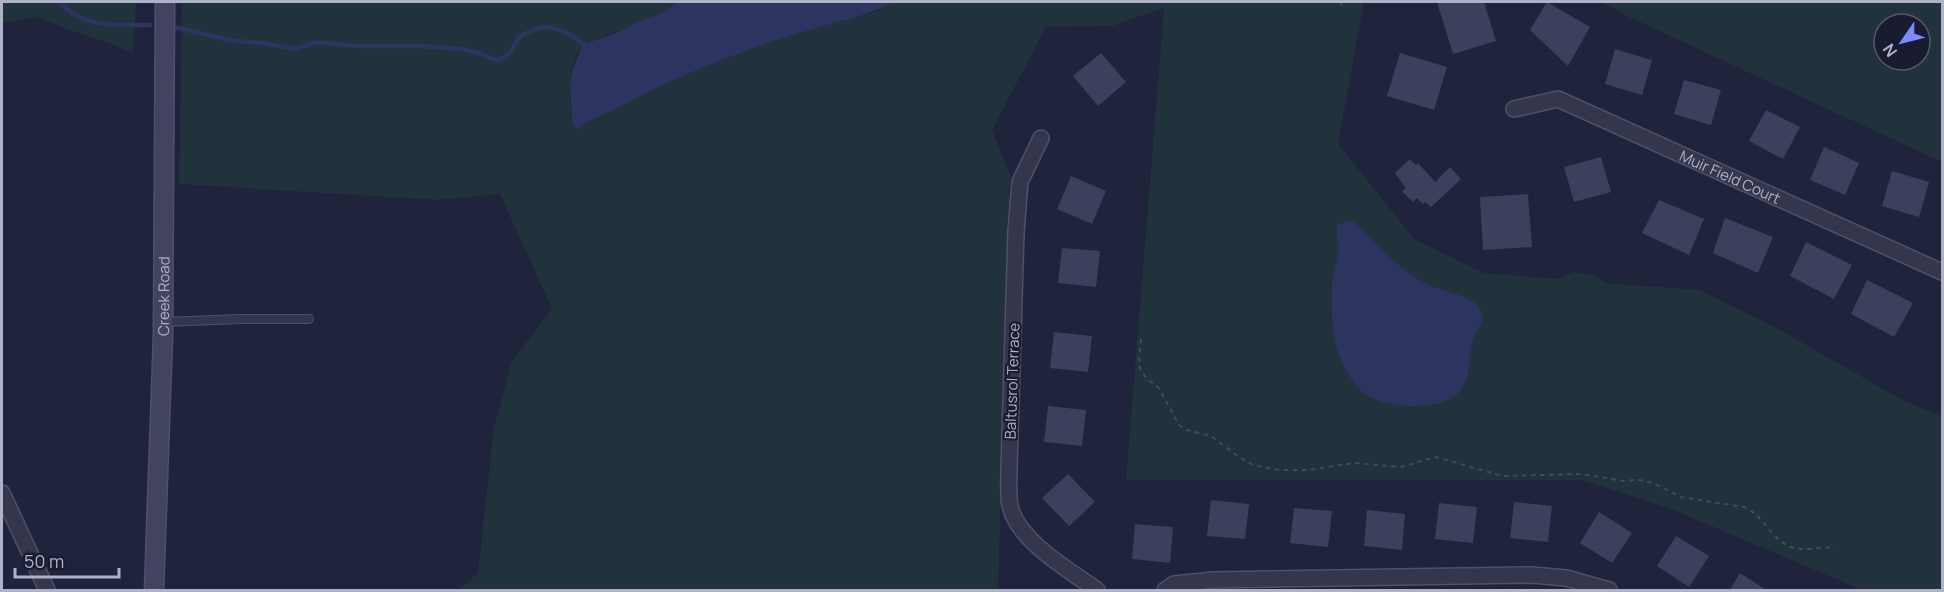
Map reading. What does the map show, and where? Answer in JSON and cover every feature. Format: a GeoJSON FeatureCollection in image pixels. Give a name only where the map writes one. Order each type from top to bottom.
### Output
{"type":"FeatureCollection","features":[{"type":"Feature","properties":{"kind":"main road","name":"Creek Road"},"geometry":{"type":"LineString","coordinates":[[154,591],[163,322],[165,2]]}},
{"type":"Feature","properties":{"kind":"street","name":"Muir Field Court"},"geometry":{"type":"LineString","coordinates":[[1514,109],[1558,99],[1942,272]]}},
{"type":"Feature","properties":{"kind":"street","name":"Baltusrol Terrace"},"geometry":{"type":"LineString","coordinates":[[1041,138],[1020,182],[1016,232],[1009,468],[1010,505],[1015,519],[1035,544],[1097,591]]}},
{"type":"Feature","properties":{"kind":"street"},"geometry":{"type":"LineString","coordinates":[[2,493],[47,591]]}},
{"type":"Feature","properties":{"kind":"street"},"geometry":{"type":"LineString","coordinates":[[1165,591],[1174,584],[1213,580],[1532,575],[1566,578],[1608,591]]}},
{"type":"Feature","properties":{"kind":"lane"},"geometry":{"type":"LineString","coordinates":[[163,322],[309,319]]}},
{"type":"Feature","properties":{"kind":"path"},"geometry":{"type":"LineString","coordinates":[[1341,2],[1342,9]]}},
{"type":"Feature","properties":{"kind":"path"},"geometry":{"type":"LineString","coordinates":[[1141,339],[1140,369],[1147,379],[1159,388],[1179,425],[1187,430],[1211,436],[1253,465],[1297,471],[1354,463],[1401,467],[1436,457],[1502,476],[1582,474],[1623,481],[1639,480],[1653,483],[1681,497],[1744,507],[1752,511],[1783,543],[1795,549],[1835,548]]}},
{"type":"Feature","properties":{"kind":"shaded area"},"geometry":{"type":"Polygon","coordinates":[[[2,2],[136,2],[133,52],[34,17],[2,23],[2,2]]]}},
{"type":"Feature","properties":{"kind":"shaded area"},"geometry":{"type":"Polygon","coordinates":[[[182,2],[677,2],[658,15],[590,42],[582,48],[573,66],[570,89],[572,121],[580,126],[644,93],[733,55],[813,28],[875,12],[895,2],[1364,2],[1338,144],[1414,239],[1484,273],[1560,279],[1573,272],[1594,275],[1605,283],[1699,290],[1769,324],[1908,403],[1942,416],[1942,590],[1862,590],[1669,508],[1581,480],[1126,480],[1164,8],[1112,26],[1046,27],[992,130],[1010,175],[998,590],[458,590],[478,573],[494,428],[512,361],[552,309],[500,194],[438,200],[179,184],[182,2]]]}},
{"type":"Feature","properties":{"kind":"shaded area"},"geometry":{"type":"Polygon","coordinates":[[[1601,2],[1942,2],[1942,162],[1629,17],[1601,2]]]}},
{"type":"Feature","properties":{"kind":"water"},"geometry":{"type":"Polygon","coordinates":[[[677,2],[895,2],[872,12],[811,29],[732,56],[646,93],[593,119],[577,130],[572,121],[570,81],[582,47],[658,15],[677,2]]]}},
{"type":"Feature","properties":{"kind":"water"},"geometry":{"type":"Polygon","coordinates":[[[1349,220],[1353,221],[1412,275],[1428,284],[1468,299],[1479,307],[1482,320],[1473,340],[1469,371],[1462,388],[1454,396],[1428,405],[1398,405],[1383,402],[1361,391],[1347,373],[1335,340],[1332,296],[1333,275],[1338,252],[1337,225],[1349,220]]]}},
{"type":"Feature","properties":{"kind":"building"},"geometry":{"type":"Polygon","coordinates":[[[1437,2],[1484,2],[1496,41],[1453,54],[1437,2]]]}},
{"type":"Feature","properties":{"kind":"building"},"geometry":{"type":"Polygon","coordinates":[[[1547,2],[1590,27],[1568,66],[1530,30],[1547,2]]]}},
{"type":"Feature","properties":{"kind":"building"},"geometry":{"type":"Polygon","coordinates":[[[1615,49],[1652,60],[1642,95],[1605,84],[1615,49]]]}},
{"type":"Feature","properties":{"kind":"building"},"geometry":{"type":"Polygon","coordinates":[[[1101,53],[1126,82],[1098,106],[1073,76],[1101,53]]]}},
{"type":"Feature","properties":{"kind":"building"},"geometry":{"type":"Polygon","coordinates":[[[1400,53],[1447,67],[1434,110],[1387,96],[1400,53]]]}},
{"type":"Feature","properties":{"kind":"building"},"geometry":{"type":"Polygon","coordinates":[[[1684,80],[1721,90],[1711,125],[1674,114],[1684,80]]]}},
{"type":"Feature","properties":{"kind":"building"},"geometry":{"type":"Polygon","coordinates":[[[1766,110],[1800,127],[1783,159],[1749,141],[1766,110]]]}},
{"type":"Feature","properties":{"kind":"building"},"geometry":{"type":"Polygon","coordinates":[[[1824,147],[1859,163],[1845,195],[1810,180],[1824,147]]]}},
{"type":"Feature","properties":{"kind":"building"},"geometry":{"type":"Polygon","coordinates":[[[1601,157],[1611,192],[1574,202],[1564,167],[1601,157]]]}},
{"type":"Feature","properties":{"kind":"building"},"geometry":{"type":"Polygon","coordinates":[[[1410,159],[1416,165],[1418,163],[1435,182],[1450,167],[1461,179],[1431,207],[1425,202],[1423,204],[1417,198],[1413,202],[1402,191],[1406,188],[1395,173],[1410,159]]]}},
{"type":"Feature","properties":{"kind":"building"},"geometry":{"type":"Polygon","coordinates":[[[1892,171],[1929,182],[1919,217],[1882,206],[1892,171]]]}},
{"type":"Feature","properties":{"kind":"building"},"geometry":{"type":"Polygon","coordinates":[[[1071,176],[1106,191],[1092,224],[1057,209],[1071,176]]]}},
{"type":"Feature","properties":{"kind":"building"},"geometry":{"type":"Polygon","coordinates":[[[1528,194],[1532,247],[1483,250],[1480,197],[1528,194]]]}},
{"type":"Feature","properties":{"kind":"building"},"geometry":{"type":"Polygon","coordinates":[[[1659,200],[1704,219],[1689,255],[1642,233],[1659,200]]]}},
{"type":"Feature","properties":{"kind":"building"},"geometry":{"type":"Polygon","coordinates":[[[1725,218],[1773,237],[1758,273],[1713,253],[1725,218]]]}},
{"type":"Feature","properties":{"kind":"building"},"geometry":{"type":"Polygon","coordinates":[[[1806,242],[1852,265],[1834,299],[1790,276],[1806,242]]]}},
{"type":"Feature","properties":{"kind":"building"},"geometry":{"type":"Polygon","coordinates":[[[1062,248],[1100,251],[1096,287],[1058,283],[1062,248]]]}},
{"type":"Feature","properties":{"kind":"building"},"geometry":{"type":"Polygon","coordinates":[[[1867,280],[1913,303],[1894,337],[1851,314],[1867,280]]]}},
{"type":"Feature","properties":{"kind":"building"},"geometry":{"type":"Polygon","coordinates":[[[1054,332],[1092,336],[1088,372],[1050,368],[1054,332]]]}},
{"type":"Feature","properties":{"kind":"building"},"geometry":{"type":"Polygon","coordinates":[[[1048,406],[1086,410],[1082,446],[1044,442],[1048,406]]]}},
{"type":"Feature","properties":{"kind":"building"},"geometry":{"type":"Polygon","coordinates":[[[1068,474],[1095,502],[1069,526],[1042,498],[1068,474]]]}},
{"type":"Feature","properties":{"kind":"building"},"geometry":{"type":"Polygon","coordinates":[[[1211,500],[1249,504],[1245,539],[1207,536],[1211,500]]]}},
{"type":"Feature","properties":{"kind":"building"},"geometry":{"type":"Polygon","coordinates":[[[1514,502],[1552,506],[1548,542],[1510,538],[1514,502]]]}},
{"type":"Feature","properties":{"kind":"building"},"geometry":{"type":"Polygon","coordinates":[[[1439,503],[1477,507],[1473,543],[1435,539],[1439,503]]]}},
{"type":"Feature","properties":{"kind":"building"},"geometry":{"type":"Polygon","coordinates":[[[1294,508],[1332,511],[1328,547],[1290,543],[1294,508]]]}},
{"type":"Feature","properties":{"kind":"building"},"geometry":{"type":"Polygon","coordinates":[[[1367,510],[1405,514],[1402,550],[1364,546],[1367,510]]]}},
{"type":"Feature","properties":{"kind":"building"},"geometry":{"type":"Polygon","coordinates":[[[1599,512],[1632,533],[1612,563],[1580,543],[1599,512]]]}},
{"type":"Feature","properties":{"kind":"building"},"geometry":{"type":"Polygon","coordinates":[[[1135,524],[1173,527],[1170,563],[1132,559],[1135,524]]]}},
{"type":"Feature","properties":{"kind":"building"},"geometry":{"type":"Polygon","coordinates":[[[1676,536],[1709,556],[1689,587],[1657,566],[1676,536]]]}},
{"type":"Feature","properties":{"kind":"building"},"geometry":{"type":"Polygon","coordinates":[[[1740,573],[1768,591],[1729,591],[1740,573]]]}},
{"type":"Feature","properties":{"kind":"waterway"},"geometry":{"type":"LineString","coordinates":[[59,2],[80,17],[101,24],[150,25]]}},
{"type":"Feature","properties":{"kind":"waterway"},"geometry":{"type":"LineString","coordinates":[[174,27],[234,41],[296,49],[315,42],[357,46],[418,46],[463,49],[500,60],[510,53],[520,36],[538,28],[550,27],[570,34],[589,48]]}}]}
